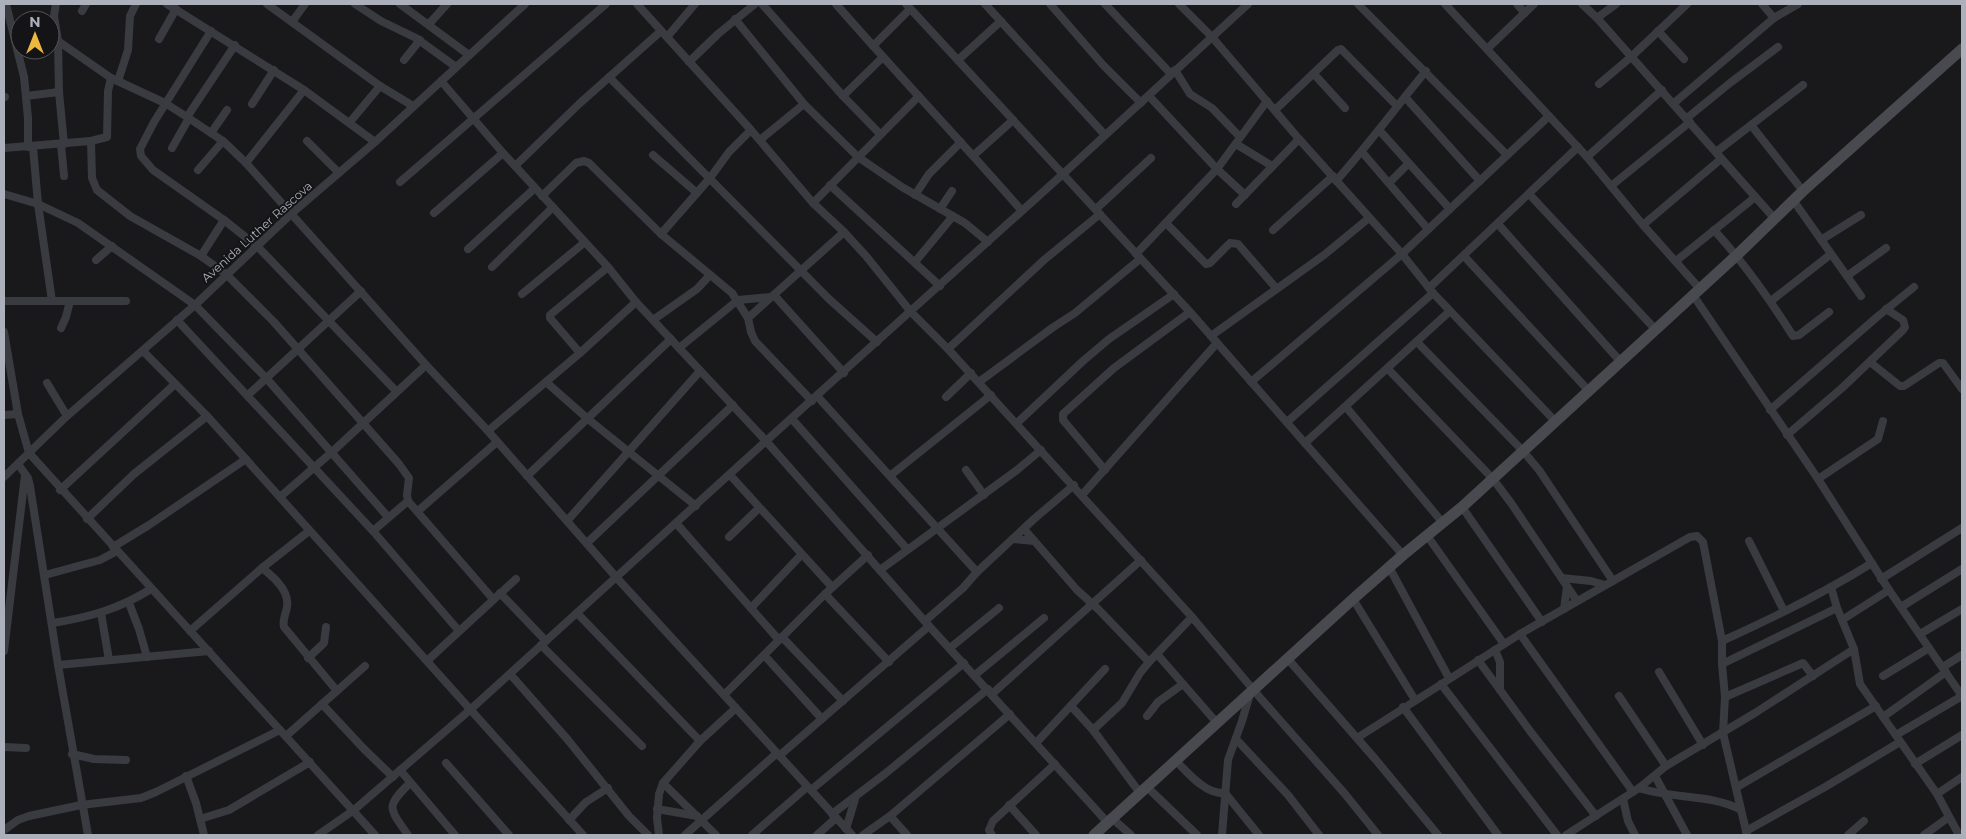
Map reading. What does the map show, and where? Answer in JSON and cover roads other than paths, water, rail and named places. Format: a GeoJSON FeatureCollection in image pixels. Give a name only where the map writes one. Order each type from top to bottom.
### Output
{"type":"FeatureCollection","features":[{"type":"Feature","properties":{"kind":"street"},"geometry":{"type":"LineString","coordinates":[[6,4],[22,69],[30,147],[52,301]]}},
{"type":"Feature","properties":{"kind":"street"},"geometry":{"type":"LineString","coordinates":[[4,148],[63,144],[105,138],[108,134],[108,91],[128,50],[130,16],[136,4]]}},
{"type":"Feature","properties":{"kind":"street"},"geometry":{"type":"LineString","coordinates":[[167,4],[274,70],[350,122],[375,142]]}},
{"type":"Feature","properties":{"kind":"street"},"geometry":{"type":"LineString","coordinates":[[267,4],[380,86],[413,106]]}},
{"type":"Feature","properties":{"kind":"street"},"geometry":{"type":"LineString","coordinates":[[292,22],[305,4]]}},
{"type":"Feature","properties":{"kind":"street"},"geometry":{"type":"LineString","coordinates":[[355,4],[420,40],[456,67]]}},
{"type":"Feature","properties":{"kind":"street"},"geometry":{"type":"LineString","coordinates":[[400,4],[469,55]]}},
{"type":"Feature","properties":{"kind":"street"},"geometry":{"type":"LineString","coordinates":[[429,24],[447,4]]}},
{"type":"Feature","properties":{"kind":"street","name":"Avenida Luther Rascova"},"geometry":{"type":"LineString","coordinates":[[4,477],[67,416],[144,351],[291,214],[375,142],[525,4]]}},
{"type":"Feature","properties":{"kind":"street"},"geometry":{"type":"LineString","coordinates":[[400,182],[606,4]]}},
{"type":"Feature","properties":{"kind":"street"},"geometry":{"type":"LineString","coordinates":[[637,4],[760,140],[813,203],[844,232],[911,312],[948,348],[1192,617],[1251,690],[1345,794],[1378,835]]}},
{"type":"Feature","properties":{"kind":"street"},"geometry":{"type":"LineString","coordinates":[[515,166],[609,78],[664,34],[695,4]]}},
{"type":"Feature","properties":{"kind":"street"},"geometry":{"type":"LineString","coordinates":[[689,62],[735,19],[755,4]]}},
{"type":"Feature","properties":{"kind":"street"},"geometry":{"type":"LineString","coordinates":[[762,4],[843,96],[880,134]]}},
{"type":"Feature","properties":{"kind":"street"},"geometry":{"type":"LineString","coordinates":[[836,4],[974,155],[1022,211]]}},
{"type":"Feature","properties":{"kind":"street"},"geometry":{"type":"LineString","coordinates":[[985,4],[1105,136]]}},
{"type":"Feature","properties":{"kind":"street"},"geometry":{"type":"LineString","coordinates":[[1050,4],[1103,65],[1141,103]]}},
{"type":"Feature","properties":{"kind":"street"},"geometry":{"type":"LineString","coordinates":[[1105,4],[1173,72],[1190,94],[1212,108],[1238,141],[1272,166]]}},
{"type":"Feature","properties":{"kind":"street"},"geometry":{"type":"LineString","coordinates":[[1179,4],[1212,37],[1299,139],[1402,254],[1431,291],[1555,421]]}},
{"type":"Feature","properties":{"kind":"street"},"geometry":{"type":"LineString","coordinates":[[318,835],[354,810],[471,709],[1149,96],[1246,4]]}},
{"type":"Feature","properties":{"kind":"street"},"geometry":{"type":"LineString","coordinates":[[1358,4],[1507,154]]}},
{"type":"Feature","properties":{"kind":"street"},"geometry":{"type":"LineString","coordinates":[[1357,738],[1520,634],[1690,536],[1699,537],[1703,542],[1722,641],[1725,697],[1724,733],[1747,833],[1826,787],[1962,696],[1889,590],[1818,479],[1770,410],[1676,261],[1643,225],[1587,157],[1445,4]]}},
{"type":"Feature","properties":{"kind":"street"},"geometry":{"type":"LineString","coordinates":[[1517,4],[1525,13]]}},
{"type":"Feature","properties":{"kind":"street"},"geometry":{"type":"LineString","coordinates":[[1487,49],[1534,4]]}},
{"type":"Feature","properties":{"kind":"street"},"geometry":{"type":"LineString","coordinates":[[1582,4],[1674,103],[1754,198],[1774,218]]}},
{"type":"Feature","properties":{"kind":"street"},"geometry":{"type":"LineString","coordinates":[[1597,18],[1616,4]]}},
{"type":"Feature","properties":{"kind":"street"},"geometry":{"type":"LineString","coordinates":[[1673,4],[1680,11]]}},
{"type":"Feature","properties":{"kind":"street"},"geometry":{"type":"LineString","coordinates":[[1599,84],[1631,57],[1687,4]]}},
{"type":"Feature","properties":{"kind":"street"},"geometry":{"type":"LineString","coordinates":[[1762,4],[1774,18]]}},
{"type":"Feature","properties":{"kind":"street"},"geometry":{"type":"LineString","coordinates":[[1674,103],[1774,18],[1798,4]]}},
{"type":"Feature","properties":{"kind":"street"},"geometry":{"type":"LineString","coordinates":[[873,46],[908,6],[1174,294],[1403,555]]}},
{"type":"Feature","properties":{"kind":"street"},"geometry":{"type":"LineString","coordinates":[[159,40],[176,9]]}},
{"type":"Feature","properties":{"kind":"street"},"geometry":{"type":"LineString","coordinates":[[735,19],[804,104],[858,157],[915,195],[973,228],[988,242]]}},
{"type":"Feature","properties":{"kind":"street"},"geometry":{"type":"LineString","coordinates":[[958,60],[1002,21]]}},
{"type":"Feature","properties":{"kind":"street"},"geometry":{"type":"LineString","coordinates":[[211,30],[165,103],[140,149],[140,156],[153,170],[258,246],[396,392]]}},
{"type":"Feature","properties":{"kind":"street"},"geometry":{"type":"LineString","coordinates":[[1658,31],[1684,59]]}},
{"type":"Feature","properties":{"kind":"street"},"geometry":{"type":"LineString","coordinates":[[404,60],[420,40]]}},
{"type":"Feature","properties":{"kind":"street"},"geometry":{"type":"LineString","coordinates":[[60,43],[114,80],[165,103],[223,141],[246,162],[426,365],[488,431],[616,577],[849,832]]}},
{"type":"Feature","properties":{"kind":"street"},"geometry":{"type":"LineString","coordinates":[[172,148],[188,118],[235,45]]}},
{"type":"Feature","properties":{"kind":"street"},"geometry":{"type":"LineString","coordinates":[[1611,186],[1730,83],[1778,47]]}},
{"type":"Feature","properties":{"kind":"street"},"geometry":{"type":"LineString","coordinates":[[1275,110],[1341,49],[1397,106]]}},
{"type":"Feature","properties":{"kind":"street"},"geometry":{"type":"LineString","coordinates":[[1094,835],[1352,599],[1462,507],[1737,255],[1793,200],[1962,49]]}},
{"type":"Feature","properties":{"kind":"street"},"geometry":{"type":"LineString","coordinates":[[843,96],[883,57]]}},
{"type":"Feature","properties":{"kind":"street"},"geometry":{"type":"LineString","coordinates":[[58,60],[64,176]]}},
{"type":"Feature","properties":{"kind":"street"},"geometry":{"type":"LineString","coordinates":[[252,104],[274,70]]}},
{"type":"Feature","properties":{"kind":"street"},"geometry":{"type":"LineString","coordinates":[[1273,230],[1335,179],[1362,152],[1426,71]]}},
{"type":"Feature","properties":{"kind":"street"},"geometry":{"type":"LineString","coordinates":[[1314,74],[1345,108]]}},
{"type":"Feature","properties":{"kind":"street"},"geometry":{"type":"LineString","coordinates":[[609,78],[854,323],[878,342]]}},
{"type":"Feature","properties":{"kind":"street"},"geometry":{"type":"LineString","coordinates":[[440,81],[503,153],[554,207],[636,302],[766,441],[1055,764],[1110,821],[1131,835]]}},
{"type":"Feature","properties":{"kind":"street"},"geometry":{"type":"LineString","coordinates":[[1643,225],[1751,125],[1803,85]]}},
{"type":"Feature","properties":{"kind":"street"},"geometry":{"type":"LineString","coordinates":[[350,122],[380,86]]}},
{"type":"Feature","properties":{"kind":"street"},"geometry":{"type":"LineString","coordinates":[[246,162],[304,90]]}},
{"type":"Feature","properties":{"kind":"street"},"geometry":{"type":"LineString","coordinates":[[1587,157],[1662,90]]}},
{"type":"Feature","properties":{"kind":"street"},"geometry":{"type":"LineString","coordinates":[[26,96],[59,92]]}},
{"type":"Feature","properties":{"kind":"street"},"geometry":{"type":"LineString","coordinates":[[813,203],[919,96]]}},
{"type":"Feature","properties":{"kind":"street"},"geometry":{"type":"LineString","coordinates":[[1149,96],[1217,169],[1245,195]]}},
{"type":"Feature","properties":{"kind":"street"},"geometry":{"type":"LineString","coordinates":[[1405,97],[1480,181]]}},
{"type":"Feature","properties":{"kind":"street"},"geometry":{"type":"LineString","coordinates":[[979,382],[1075,313],[1138,256],[1217,169],[1267,101]]}},
{"type":"Feature","properties":{"kind":"street"},"geometry":{"type":"LineString","coordinates":[[760,140],[804,104]]}},
{"type":"Feature","properties":{"kind":"street"},"geometry":{"type":"LineString","coordinates":[[211,133],[227,110]]}},
{"type":"Feature","properties":{"kind":"street"},"geometry":{"type":"LineString","coordinates":[[1251,382],[1402,254],[1507,154],[1550,116]]}},
{"type":"Feature","properties":{"kind":"street"},"geometry":{"type":"LineString","coordinates":[[974,155],[1013,120]]}},
{"type":"Feature","properties":{"kind":"street"},"geometry":{"type":"LineString","coordinates":[[1751,125],[1803,191]]}},
{"type":"Feature","properties":{"kind":"street"},"geometry":{"type":"LineString","coordinates":[[661,234],[710,178],[729,152],[751,130]]}},
{"type":"Feature","properties":{"kind":"street"},"geometry":{"type":"LineString","coordinates":[[1380,131],[1450,209]]}},
{"type":"Feature","properties":{"kind":"street"},"geometry":{"type":"LineString","coordinates":[[1236,204],[1299,139]]}},
{"type":"Feature","properties":{"kind":"street"},"geometry":{"type":"LineString","coordinates":[[91,141],[92,178],[97,190],[130,216],[201,256],[226,274],[274,322],[364,423],[408,476],[408,501],[493,599]]}},
{"type":"Feature","properties":{"kind":"street"},"geometry":{"type":"LineString","coordinates":[[198,170],[223,141]]}},
{"type":"Feature","properties":{"kind":"street"},"geometry":{"type":"LineString","coordinates":[[307,141],[339,174]]}},
{"type":"Feature","properties":{"kind":"street"},"geometry":{"type":"LineString","coordinates":[[915,195],[930,174],[961,142]]}},
{"type":"Feature","properties":{"kind":"street"},"geometry":{"type":"LineString","coordinates":[[1286,422],[1431,291],[1464,256],[1530,195],[1578,147]]}},
{"type":"Feature","properties":{"kind":"street"},"geometry":{"type":"LineString","coordinates":[[1362,152],[1428,229]]}},
{"type":"Feature","properties":{"kind":"street"},"geometry":{"type":"LineString","coordinates":[[434,213],[503,153]]}},
{"type":"Feature","properties":{"kind":"street"},"geometry":{"type":"LineString","coordinates":[[653,155],[697,193]]}},
{"type":"Feature","properties":{"kind":"street"},"geometry":{"type":"LineString","coordinates":[[948,348],[1098,211],[1151,158]]}},
{"type":"Feature","properties":{"kind":"street"},"geometry":{"type":"LineString","coordinates":[[542,196],[576,163],[584,161],[588,163],[661,234],[732,292],[748,318],[755,340],[891,475],[977,572]]}},
{"type":"Feature","properties":{"kind":"street"},"geometry":{"type":"LineString","coordinates":[[1389,183],[1408,164]]}},
{"type":"Feature","properties":{"kind":"street"},"geometry":{"type":"LineString","coordinates":[[830,185],[940,286]]}},
{"type":"Feature","properties":{"kind":"street"},"geometry":{"type":"LineString","coordinates":[[468,249],[535,188]]}},
{"type":"Feature","properties":{"kind":"street"},"geometry":{"type":"LineString","coordinates":[[940,208],[952,191]]}},
{"type":"Feature","properties":{"kind":"street"},"geometry":{"type":"LineString","coordinates":[[4,194],[38,204],[64,215],[195,304],[267,379],[388,517]]}},
{"type":"Feature","properties":{"kind":"street"},"geometry":{"type":"LineString","coordinates":[[1530,195],[1655,329]]}},
{"type":"Feature","properties":{"kind":"street"},"geometry":{"type":"LineString","coordinates":[[1676,261],[1754,198]]}},
{"type":"Feature","properties":{"kind":"street"},"geometry":{"type":"LineString","coordinates":[[1793,200],[1861,296]]}},
{"type":"Feature","properties":{"kind":"street"},"geometry":{"type":"LineString","coordinates":[[492,266],[554,207]]}},
{"type":"Feature","properties":{"kind":"street"},"geometry":{"type":"LineString","coordinates":[[1821,240],[1861,215]]}},
{"type":"Feature","properties":{"kind":"street"},"geometry":{"type":"LineString","coordinates":[[916,262],[953,216]]}},
{"type":"Feature","properties":{"kind":"street"},"geometry":{"type":"LineString","coordinates":[[1211,336],[1276,288],[1324,256],[1369,218]]}},
{"type":"Feature","properties":{"kind":"street"},"geometry":{"type":"LineString","coordinates":[[201,256],[224,220]]}},
{"type":"Feature","properties":{"kind":"street"},"geometry":{"type":"LineString","coordinates":[[1166,223],[1206,264],[1210,263],[1230,243],[1238,244],[1276,288]]}},
{"type":"Feature","properties":{"kind":"street"},"geometry":{"type":"LineString","coordinates":[[1498,224],[1620,361]]}},
{"type":"Feature","properties":{"kind":"street"},"geometry":{"type":"LineString","coordinates":[[1714,230],[1737,255],[1771,301],[1793,336],[1795,337],[1829,312]]}},
{"type":"Feature","properties":{"kind":"street"},"geometry":{"type":"LineString","coordinates":[[748,318],[844,232]]}},
{"type":"Feature","properties":{"kind":"street"},"geometry":{"type":"LineString","coordinates":[[522,294],[584,242]]}},
{"type":"Feature","properties":{"kind":"street"},"geometry":{"type":"LineString","coordinates":[[96,260],[112,246]]}},
{"type":"Feature","properties":{"kind":"street"},"geometry":{"type":"LineString","coordinates":[[1847,276],[1886,248]]}},
{"type":"Feature","properties":{"kind":"street"},"geometry":{"type":"LineString","coordinates":[[1771,301],[1831,254]]}},
{"type":"Feature","properties":{"kind":"street"},"geometry":{"type":"LineString","coordinates":[[1464,256],[1588,390]]}},
{"type":"Feature","properties":{"kind":"street"},"geometry":{"type":"LineString","coordinates":[[580,354],[550,318],[550,315],[608,268]]}},
{"type":"Feature","properties":{"kind":"street"},"geometry":{"type":"LineString","coordinates":[[653,320],[696,290],[710,275]]}},
{"type":"Feature","properties":{"kind":"street"},"geometry":{"type":"LineString","coordinates":[[1770,410],[1914,287]]}},
{"type":"Feature","properties":{"kind":"street"},"geometry":{"type":"LineString","coordinates":[[248,396],[361,291]]}},
{"type":"Feature","properties":{"kind":"street"},"geometry":{"type":"LineString","coordinates":[[1017,423],[1083,361],[1174,294]]}},
{"type":"Feature","properties":{"kind":"street"},"geometry":{"type":"LineString","coordinates":[[679,348],[738,300],[773,296]]}},
{"type":"Feature","properties":{"kind":"street"},"geometry":{"type":"LineString","coordinates":[[773,296],[844,373]]}},
{"type":"Feature","properties":{"kind":"street"},"geometry":{"type":"LineString","coordinates":[[4,301],[126,302]]}},
{"type":"Feature","properties":{"kind":"street"},"geometry":{"type":"LineString","coordinates":[[61,328],[70,301]]}},
{"type":"Feature","properties":{"kind":"street"},"geometry":{"type":"LineString","coordinates":[[488,431],[580,354],[636,302]]}},
{"type":"Feature","properties":{"kind":"street"},"geometry":{"type":"LineString","coordinates":[[1787,435],[1870,362],[1905,327],[1903,320],[1886,309]]}},
{"type":"Feature","properties":{"kind":"street"},"geometry":{"type":"LineString","coordinates":[[1105,470],[1063,420],[1063,414],[1114,368],[1190,312]]}},
{"type":"Feature","properties":{"kind":"street"},"geometry":{"type":"LineString","coordinates":[[1305,443],[1346,408],[1450,312]]}},
{"type":"Feature","properties":{"kind":"street"},"geometry":{"type":"LineString","coordinates":[[177,320],[373,531],[458,630]]}},
{"type":"Feature","properties":{"kind":"street"},"geometry":{"type":"LineString","coordinates":[[4,332],[18,414],[29,453],[60,490],[376,835]]}},
{"type":"Feature","properties":{"kind":"street"},"geometry":{"type":"LineString","coordinates":[[527,476],[671,339]]}},
{"type":"Feature","properties":{"kind":"street"},"geometry":{"type":"LineString","coordinates":[[1418,342],[1539,470],[1612,581]]}},
{"type":"Feature","properties":{"kind":"street"},"geometry":{"type":"LineString","coordinates":[[1082,494],[1217,343]]}},
{"type":"Feature","properties":{"kind":"street"},"geometry":{"type":"LineString","coordinates":[[144,351],[207,416],[309,531],[428,660],[583,835]]}},
{"type":"Feature","properties":{"kind":"street"},"geometry":{"type":"LineString","coordinates":[[1870,362],[1900,386],[1904,386],[1939,363],[1942,363],[1962,388]]}},
{"type":"Feature","properties":{"kind":"street"},"geometry":{"type":"LineString","coordinates":[[280,497],[426,365]]}},
{"type":"Feature","properties":{"kind":"street"},"geometry":{"type":"LineString","coordinates":[[1388,369],[1493,478],[1577,601]]}},
{"type":"Feature","properties":{"kind":"street"},"geometry":{"type":"LineString","coordinates":[[567,521],[700,371]]}},
{"type":"Feature","properties":{"kind":"street"},"geometry":{"type":"LineString","coordinates":[[946,397],[971,373]]}},
{"type":"Feature","properties":{"kind":"street"},"geometry":{"type":"LineString","coordinates":[[546,382],[629,453],[696,506]]}},
{"type":"Feature","properties":{"kind":"street"},"geometry":{"type":"LineString","coordinates":[[48,383],[67,416]]}},
{"type":"Feature","properties":{"kind":"street"},"geometry":{"type":"LineString","coordinates":[[60,490],[175,384]]}},
{"type":"Feature","properties":{"kind":"street"},"geometry":{"type":"LineString","coordinates":[[891,475],[991,396]]}},
{"type":"Feature","properties":{"kind":"street"},"geometry":{"type":"LineString","coordinates":[[586,543],[733,406]]}},
{"type":"Feature","properties":{"kind":"street"},"geometry":{"type":"LineString","coordinates":[[1346,408],[1444,523]]}},
{"type":"Feature","properties":{"kind":"street"},"geometry":{"type":"LineString","coordinates":[[4,415],[18,414]]}},
{"type":"Feature","properties":{"kind":"street"},"geometry":{"type":"LineString","coordinates":[[87,519],[134,474],[207,416]]}},
{"type":"Feature","properties":{"kind":"street"},"geometry":{"type":"LineString","coordinates":[[792,419],[907,549]]}},
{"type":"Feature","properties":{"kind":"street"},"geometry":{"type":"LineString","coordinates":[[1818,479],[1878,439],[1883,421]]}},
{"type":"Feature","properties":{"kind":"street"},"geometry":{"type":"LineString","coordinates":[[418,511],[497,442]]}},
{"type":"Feature","properties":{"kind":"street"},"geometry":{"type":"LineString","coordinates":[[880,570],[984,495],[1041,450]]}},
{"type":"Feature","properties":{"kind":"street"},"geometry":{"type":"LineString","coordinates":[[45,574],[100,560],[246,459]]}},
{"type":"Feature","properties":{"kind":"street"},"geometry":{"type":"LineString","coordinates":[[18,464],[30,486],[72,754],[88,835]]}},
{"type":"Feature","properties":{"kind":"street"},"geometry":{"type":"LineString","coordinates":[[966,470],[984,495]]}},
{"type":"Feature","properties":{"kind":"street"},"geometry":{"type":"LineString","coordinates":[[4,651],[8,592],[25,474]]}},
{"type":"Feature","properties":{"kind":"street"},"geometry":{"type":"LineString","coordinates":[[730,475],[832,588]]}},
{"type":"Feature","properties":{"kind":"street"},"geometry":{"type":"LineString","coordinates":[[685,835],[699,818],[843,702],[889,662],[977,572],[1074,485]]}},
{"type":"Feature","properties":{"kind":"street"},"geometry":{"type":"LineString","coordinates":[[373,531],[408,501]]}},
{"type":"Feature","properties":{"kind":"street"},"geometry":{"type":"LineString","coordinates":[[1462,507],[1542,622]]}},
{"type":"Feature","properties":{"kind":"street"},"geometry":{"type":"LineString","coordinates":[[729,537],[760,508]]}},
{"type":"Feature","properties":{"kind":"street"},"geometry":{"type":"LineString","coordinates":[[676,523],[751,608],[843,702]]}},
{"type":"Feature","properties":{"kind":"street"},"geometry":{"type":"LineString","coordinates":[[1882,579],[1962,528]]}},
{"type":"Feature","properties":{"kind":"street"},"geometry":{"type":"LineString","coordinates":[[1024,529],[1077,590],[1149,662]]}},
{"type":"Feature","properties":{"kind":"street"},"geometry":{"type":"LineString","coordinates":[[190,630],[262,568],[309,531]]}},
{"type":"Feature","properties":{"kind":"street"},"geometry":{"type":"LineString","coordinates":[[1428,536],[1504,644]]}},
{"type":"Feature","properties":{"kind":"street"},"geometry":{"type":"LineString","coordinates":[[1013,540],[1034,541]]}},
{"type":"Feature","properties":{"kind":"street"},"geometry":{"type":"LineString","coordinates":[[1749,541],[1784,611]]}},
{"type":"Feature","properties":{"kind":"street"},"geometry":{"type":"LineString","coordinates":[[751,608],[801,555]]}},
{"type":"Feature","properties":{"kind":"street"},"geometry":{"type":"LineString","coordinates":[[724,695],[824,594],[868,555]]}},
{"type":"Feature","properties":{"kind":"street"},"geometry":{"type":"LineString","coordinates":[[817,835],[834,816],[855,798],[990,692],[1141,560]]}},
{"type":"Feature","properties":{"kind":"street"},"geometry":{"type":"LineString","coordinates":[[1722,641],[1831,587],[1872,563]]}},
{"type":"Feature","properties":{"kind":"street"},"geometry":{"type":"LineString","coordinates":[[1389,567],[1449,678]]}},
{"type":"Feature","properties":{"kind":"street"},"geometry":{"type":"LineString","coordinates":[[262,568],[276,579],[286,595],[288,604],[283,622],[284,627],[337,691]]}},
{"type":"Feature","properties":{"kind":"street"},"geometry":{"type":"LineString","coordinates":[[1901,607],[1962,569]]}},
{"type":"Feature","properties":{"kind":"street"},"geometry":{"type":"LineString","coordinates":[[1562,578],[1591,581],[1605,586]]}},
{"type":"Feature","properties":{"kind":"street"},"geometry":{"type":"LineString","coordinates":[[428,660],[458,630],[516,579]]}},
{"type":"Feature","properties":{"kind":"street"},"geometry":{"type":"LineString","coordinates":[[1564,609],[1568,587]]}},
{"type":"Feature","properties":{"kind":"street"},"geometry":{"type":"LineString","coordinates":[[1831,587],[1837,608],[1854,649],[1858,678],[1937,794],[1960,835]]}},
{"type":"Feature","properties":{"kind":"street"},"geometry":{"type":"LineString","coordinates":[[53,624],[101,613],[129,603],[151,589]]}},
{"type":"Feature","properties":{"kind":"street"},"geometry":{"type":"LineString","coordinates":[[1842,620],[1889,590]]}},
{"type":"Feature","properties":{"kind":"street"},"geometry":{"type":"LineString","coordinates":[[500,593],[543,643],[642,746]]}},
{"type":"Feature","properties":{"kind":"street"},"geometry":{"type":"LineString","coordinates":[[824,594],[889,662]]}},
{"type":"Feature","properties":{"kind":"street"},"geometry":{"type":"LineString","coordinates":[[1352,599],[1415,700]]}},
{"type":"Feature","properties":{"kind":"street"},"geometry":{"type":"LineString","coordinates":[[129,603],[140,629],[147,657]]}},
{"type":"Feature","properties":{"kind":"street"},"geometry":{"type":"LineString","coordinates":[[950,648],[999,608]]}},
{"type":"Feature","properties":{"kind":"street"},"geometry":{"type":"LineString","coordinates":[[1722,664],[1837,608]]}},
{"type":"Feature","properties":{"kind":"street"},"geometry":{"type":"LineString","coordinates":[[1920,634],[1962,608]]}},
{"type":"Feature","properties":{"kind":"street"},"geometry":{"type":"LineString","coordinates":[[577,612],[700,741]]}},
{"type":"Feature","properties":{"kind":"street"},"geometry":{"type":"LineString","coordinates":[[101,613],[109,660]]}},
{"type":"Feature","properties":{"kind":"street"},"geometry":{"type":"LineString","coordinates":[[1093,730],[1122,703],[1140,673],[1192,617]]}},
{"type":"Feature","properties":{"kind":"street"},"geometry":{"type":"LineString","coordinates":[[975,676],[1044,618]]}},
{"type":"Feature","properties":{"kind":"street"},"geometry":{"type":"LineString","coordinates":[[308,658],[324,643],[326,627]]}},
{"type":"Feature","properties":{"kind":"street"},"geometry":{"type":"LineString","coordinates":[[1520,634],[1636,790],[1724,802],[1741,810]]}},
{"type":"Feature","properties":{"kind":"street"},"geometry":{"type":"LineString","coordinates":[[1882,676],[1929,648]]}},
{"type":"Feature","properties":{"kind":"street"},"geometry":{"type":"LineString","coordinates":[[1566,835],[1579,832],[1596,816],[1636,790],[1666,766],[1724,733],[1854,649]]}},
{"type":"Feature","properties":{"kind":"street"},"geometry":{"type":"LineString","coordinates":[[1495,650],[1500,662],[1500,690]]}},
{"type":"Feature","properties":{"kind":"street"},"geometry":{"type":"LineString","coordinates":[[58,665],[209,651]]}},
{"type":"Feature","properties":{"kind":"street"},"geometry":{"type":"LineString","coordinates":[[1157,654],[1217,723]]}},
{"type":"Feature","properties":{"kind":"street"},"geometry":{"type":"LineString","coordinates":[[764,655],[822,719]]}},
{"type":"Feature","properties":{"kind":"street"},"geometry":{"type":"LineString","coordinates":[[1883,717],[1962,655]]}},
{"type":"Feature","properties":{"kind":"street"},"geometry":{"type":"LineString","coordinates":[[1287,658],[1438,835]]}},
{"type":"Feature","properties":{"kind":"street"},"geometry":{"type":"LineString","coordinates":[[1478,660],[1596,816]]}},
{"type":"Feature","properties":{"kind":"street"},"geometry":{"type":"LineString","coordinates":[[752,835],[964,663]]}},
{"type":"Feature","properties":{"kind":"street"},"geometry":{"type":"LineString","coordinates":[[1725,697],[1803,663],[1813,676]]}},
{"type":"Feature","properties":{"kind":"street"},"geometry":{"type":"LineString","coordinates":[[4,830],[24,818],[81,804],[141,798],[166,788],[186,776],[283,733],[322,704],[365,666]]}},
{"type":"Feature","properties":{"kind":"street"},"geometry":{"type":"LineString","coordinates":[[1036,743],[1105,669]]}},
{"type":"Feature","properties":{"kind":"street"},"geometry":{"type":"LineString","coordinates":[[1660,672],[1703,745]]}},
{"type":"Feature","properties":{"kind":"street"},"geometry":{"type":"LineString","coordinates":[[510,674],[608,788],[629,816],[648,835]]}},
{"type":"Feature","properties":{"kind":"street"},"geometry":{"type":"LineString","coordinates":[[1147,716],[1158,702],[1183,684]]}},
{"type":"Feature","properties":{"kind":"street"},"geometry":{"type":"LineString","coordinates":[[1441,684],[1557,835]]}},
{"type":"Feature","properties":{"kind":"street"},"geometry":{"type":"LineString","coordinates":[[1222,835],[1228,760],[1251,690]]}},
{"type":"Feature","properties":{"kind":"street"},"geometry":{"type":"LineString","coordinates":[[1619,696],[1666,766]]}},
{"type":"Feature","properties":{"kind":"street"},"geometry":{"type":"LineString","coordinates":[[322,704],[393,777]]}},
{"type":"Feature","properties":{"kind":"street"},"geometry":{"type":"LineString","coordinates":[[1071,706],[1144,790],[1197,835]]}},
{"type":"Feature","properties":{"kind":"street"},"geometry":{"type":"LineString","coordinates":[[1737,787],[1876,706]]}},
{"type":"Feature","properties":{"kind":"street"},"geometry":{"type":"LineString","coordinates":[[1404,707],[1498,835]]}},
{"type":"Feature","properties":{"kind":"street"},"geometry":{"type":"LineString","coordinates":[[660,834],[658,810],[659,794],[663,783],[700,741],[736,708]]}},
{"type":"Feature","properties":{"kind":"street"},"geometry":{"type":"LineString","coordinates":[[863,835],[890,816],[1010,714]]}},
{"type":"Feature","properties":{"kind":"street"},"geometry":{"type":"LineString","coordinates":[[1915,764],[1962,735]]}},
{"type":"Feature","properties":{"kind":"street"},"geometry":{"type":"LineString","coordinates":[[1236,739],[1288,795],[1319,835]]}},
{"type":"Feature","properties":{"kind":"street"},"geometry":{"type":"LineString","coordinates":[[4,747],[26,748]]}},
{"type":"Feature","properties":{"kind":"street"},"geometry":{"type":"LineString","coordinates":[[72,754],[94,759],[126,760]]}},
{"type":"Feature","properties":{"kind":"street"},"geometry":{"type":"LineString","coordinates":[[1176,761],[1201,784],[1215,792],[1225,793],[1259,835]]}},
{"type":"Feature","properties":{"kind":"street"},"geometry":{"type":"LineString","coordinates":[[200,819],[229,810],[310,762]]}},
{"type":"Feature","properties":{"kind":"street"},"geometry":{"type":"LineString","coordinates":[[446,763],[510,835]]}},
{"type":"Feature","properties":{"kind":"street"},"geometry":{"type":"LineString","coordinates":[[992,835],[989,830],[991,823],[1055,764]]}},
{"type":"Feature","properties":{"kind":"street"},"geometry":{"type":"LineString","coordinates":[[400,770],[455,835]]}},
{"type":"Feature","properties":{"kind":"street"},"geometry":{"type":"LineString","coordinates":[[186,776],[204,835]]}},
{"type":"Feature","properties":{"kind":"street"},"geometry":{"type":"LineString","coordinates":[[1655,776],[1687,835]]}},
{"type":"Feature","properties":{"kind":"street"},"geometry":{"type":"LineString","coordinates":[[1937,794],[1962,777]]}},
{"type":"Feature","properties":{"kind":"street"},"geometry":{"type":"LineString","coordinates":[[408,835],[391,806],[394,798],[410,783]]}},
{"type":"Feature","properties":{"kind":"street"},"geometry":{"type":"LineString","coordinates":[[663,783],[716,835]]}},
{"type":"Feature","properties":{"kind":"street"},"geometry":{"type":"LineString","coordinates":[[569,820],[586,802],[608,788]]}},
{"type":"Feature","properties":{"kind":"street"},"geometry":{"type":"LineString","coordinates":[[849,832],[855,798]]}},
{"type":"Feature","properties":{"kind":"street"},"geometry":{"type":"LineString","coordinates":[[1623,799],[1628,821],[1635,835]]}},
{"type":"Feature","properties":{"kind":"street"},"geometry":{"type":"LineString","coordinates":[[1009,805],[1036,835]]}},
{"type":"Feature","properties":{"kind":"street"},"geometry":{"type":"LineString","coordinates":[[658,810],[699,818]]}},
{"type":"Feature","properties":{"kind":"street"},"geometry":{"type":"LineString","coordinates":[[890,816],[907,835]]}},
{"type":"Feature","properties":{"kind":"street"},"geometry":{"type":"LineString","coordinates":[[1924,835],[1949,817]]}},
{"type":"Feature","properties":{"kind":"street"},"geometry":{"type":"LineString","coordinates":[[1848,835],[1864,821]]}}]}
